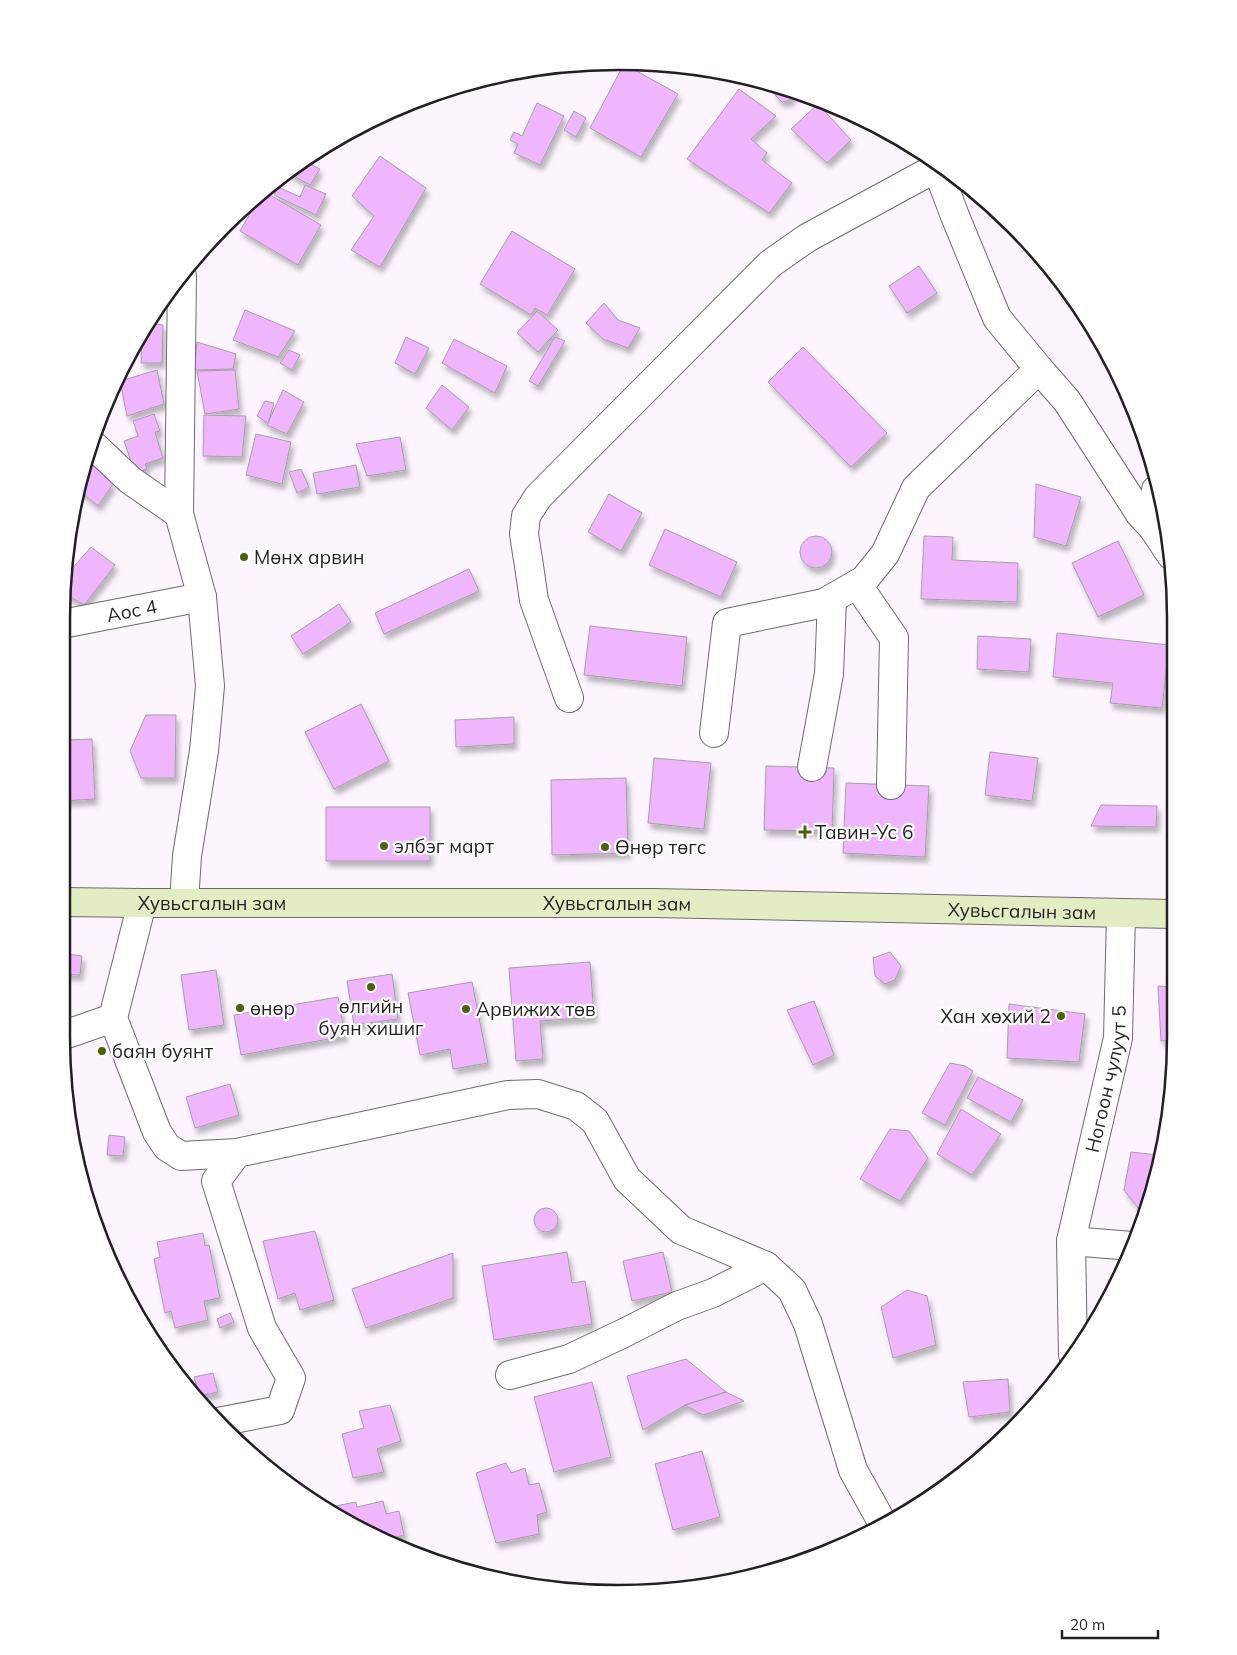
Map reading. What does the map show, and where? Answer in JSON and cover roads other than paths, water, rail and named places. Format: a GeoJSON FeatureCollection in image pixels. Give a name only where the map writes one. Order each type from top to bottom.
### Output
{"type":"FeatureCollection","features":[{"type":"Feature","properties":{"kind":"main road","name":"Хувьсгалын зам"},"geometry":{"type":"LineString","coordinates":[[70,902],[654,903],[1167,914]]}},
{"type":"Feature","properties":{"kind":"street"},"geometry":{"type":"LineString","coordinates":[[569,698],[534,600],[524,534],[526,516],[538,497],[770,264],[807,238],[932,168]]}},
{"type":"Feature","properties":{"kind":"street"},"geometry":{"type":"LineString","coordinates":[[939,174],[997,318],[1038,369],[1068,401],[1140,514],[1161,540]]}},
{"type":"Feature","properties":{"kind":"street"},"geometry":{"type":"LineString","coordinates":[[182,287],[179,514],[202,597],[210,686],[204,751],[187,856],[184,902]]}},
{"type":"Feature","properties":{"kind":"street"},"geometry":{"type":"LineString","coordinates":[[714,733],[727,623],[824,603],[864,580],[885,554],[916,488],[1038,369]]}},
{"type":"Feature","properties":{"kind":"street"},"geometry":{"type":"LineString","coordinates":[[97,449],[130,480],[179,514]]}},
{"type":"Feature","properties":{"kind":"street"},"geometry":{"type":"LineString","coordinates":[[1153,528],[1155,506]]}},
{"type":"Feature","properties":{"kind":"street"},"geometry":{"type":"LineString","coordinates":[[857,584],[894,638],[891,785]]}},
{"type":"Feature","properties":{"kind":"street","name":"Аос 4"},"geometry":{"type":"LineString","coordinates":[[70,622],[202,597]]}},
{"type":"Feature","properties":{"kind":"street"},"geometry":{"type":"LineString","coordinates":[[812,767],[829,674],[832,599]]}},
{"type":"Feature","properties":{"kind":"street"},"geometry":{"type":"LineString","coordinates":[[142,903],[113,1018],[157,1132],[167,1147],[181,1156],[237,1153],[508,1095],[538,1094],[576,1106],[594,1121],[627,1179],[681,1230],[766,1266],[792,1290],[808,1324],[853,1470],[880,1518]]}},
{"type":"Feature","properties":{"kind":"street","name":"Ногоон чулуут 5"},"geometry":{"type":"LineString","coordinates":[[1073,1344],[1071,1241],[1118,1038],[1121,914]]}},
{"type":"Feature","properties":{"kind":"street"},"geometry":{"type":"LineString","coordinates":[[70,1033],[113,1018]]}},
{"type":"Feature","properties":{"kind":"street"},"geometry":{"type":"LineString","coordinates":[[227,1420],[280,1410],[291,1378],[262,1328],[216,1181],[237,1153]]}},
{"type":"Feature","properties":{"kind":"street"},"geometry":{"type":"LineString","coordinates":[[1071,1241],[1125,1245]]}},
{"type":"Feature","properties":{"kind":"street"},"geometry":{"type":"LineString","coordinates":[[510,1375],[569,1358],[677,1306],[713,1293],[766,1266]]}},
{"type":"Feature","properties":{"kind":"place","name":"Мөнх арвин"},"geometry":{"type":"Point","coordinates":[244,557]}},
{"type":"Feature","properties":{"kind":"place","name":"Тавин-Ус 6"},"geometry":{"type":"Point","coordinates":[805,832]}},
{"type":"Feature","properties":{"kind":"place","name":"элбэг март"},"geometry":{"type":"Point","coordinates":[384,846]}},
{"type":"Feature","properties":{"kind":"place","name":"Өнөр төгс"},"geometry":{"type":"Point","coordinates":[605,847]}},
{"type":"Feature","properties":{"kind":"place","name":"өлгийн буян хишиг"},"geometry":{"type":"Point","coordinates":[371,987]}},
{"type":"Feature","properties":{"kind":"place","name":"өнөр"},"geometry":{"type":"Point","coordinates":[240,1008]}},
{"type":"Feature","properties":{"kind":"place","name":"Арвижих төв"},"geometry":{"type":"Point","coordinates":[466,1009]}},
{"type":"Feature","properties":{"kind":"place","name":"Хан хөхий 2"},"geometry":{"type":"Point","coordinates":[1061,1016]}},
{"type":"Feature","properties":{"kind":"place","name":"баян буянт"},"geometry":{"type":"Point","coordinates":[102,1051]}}]}
